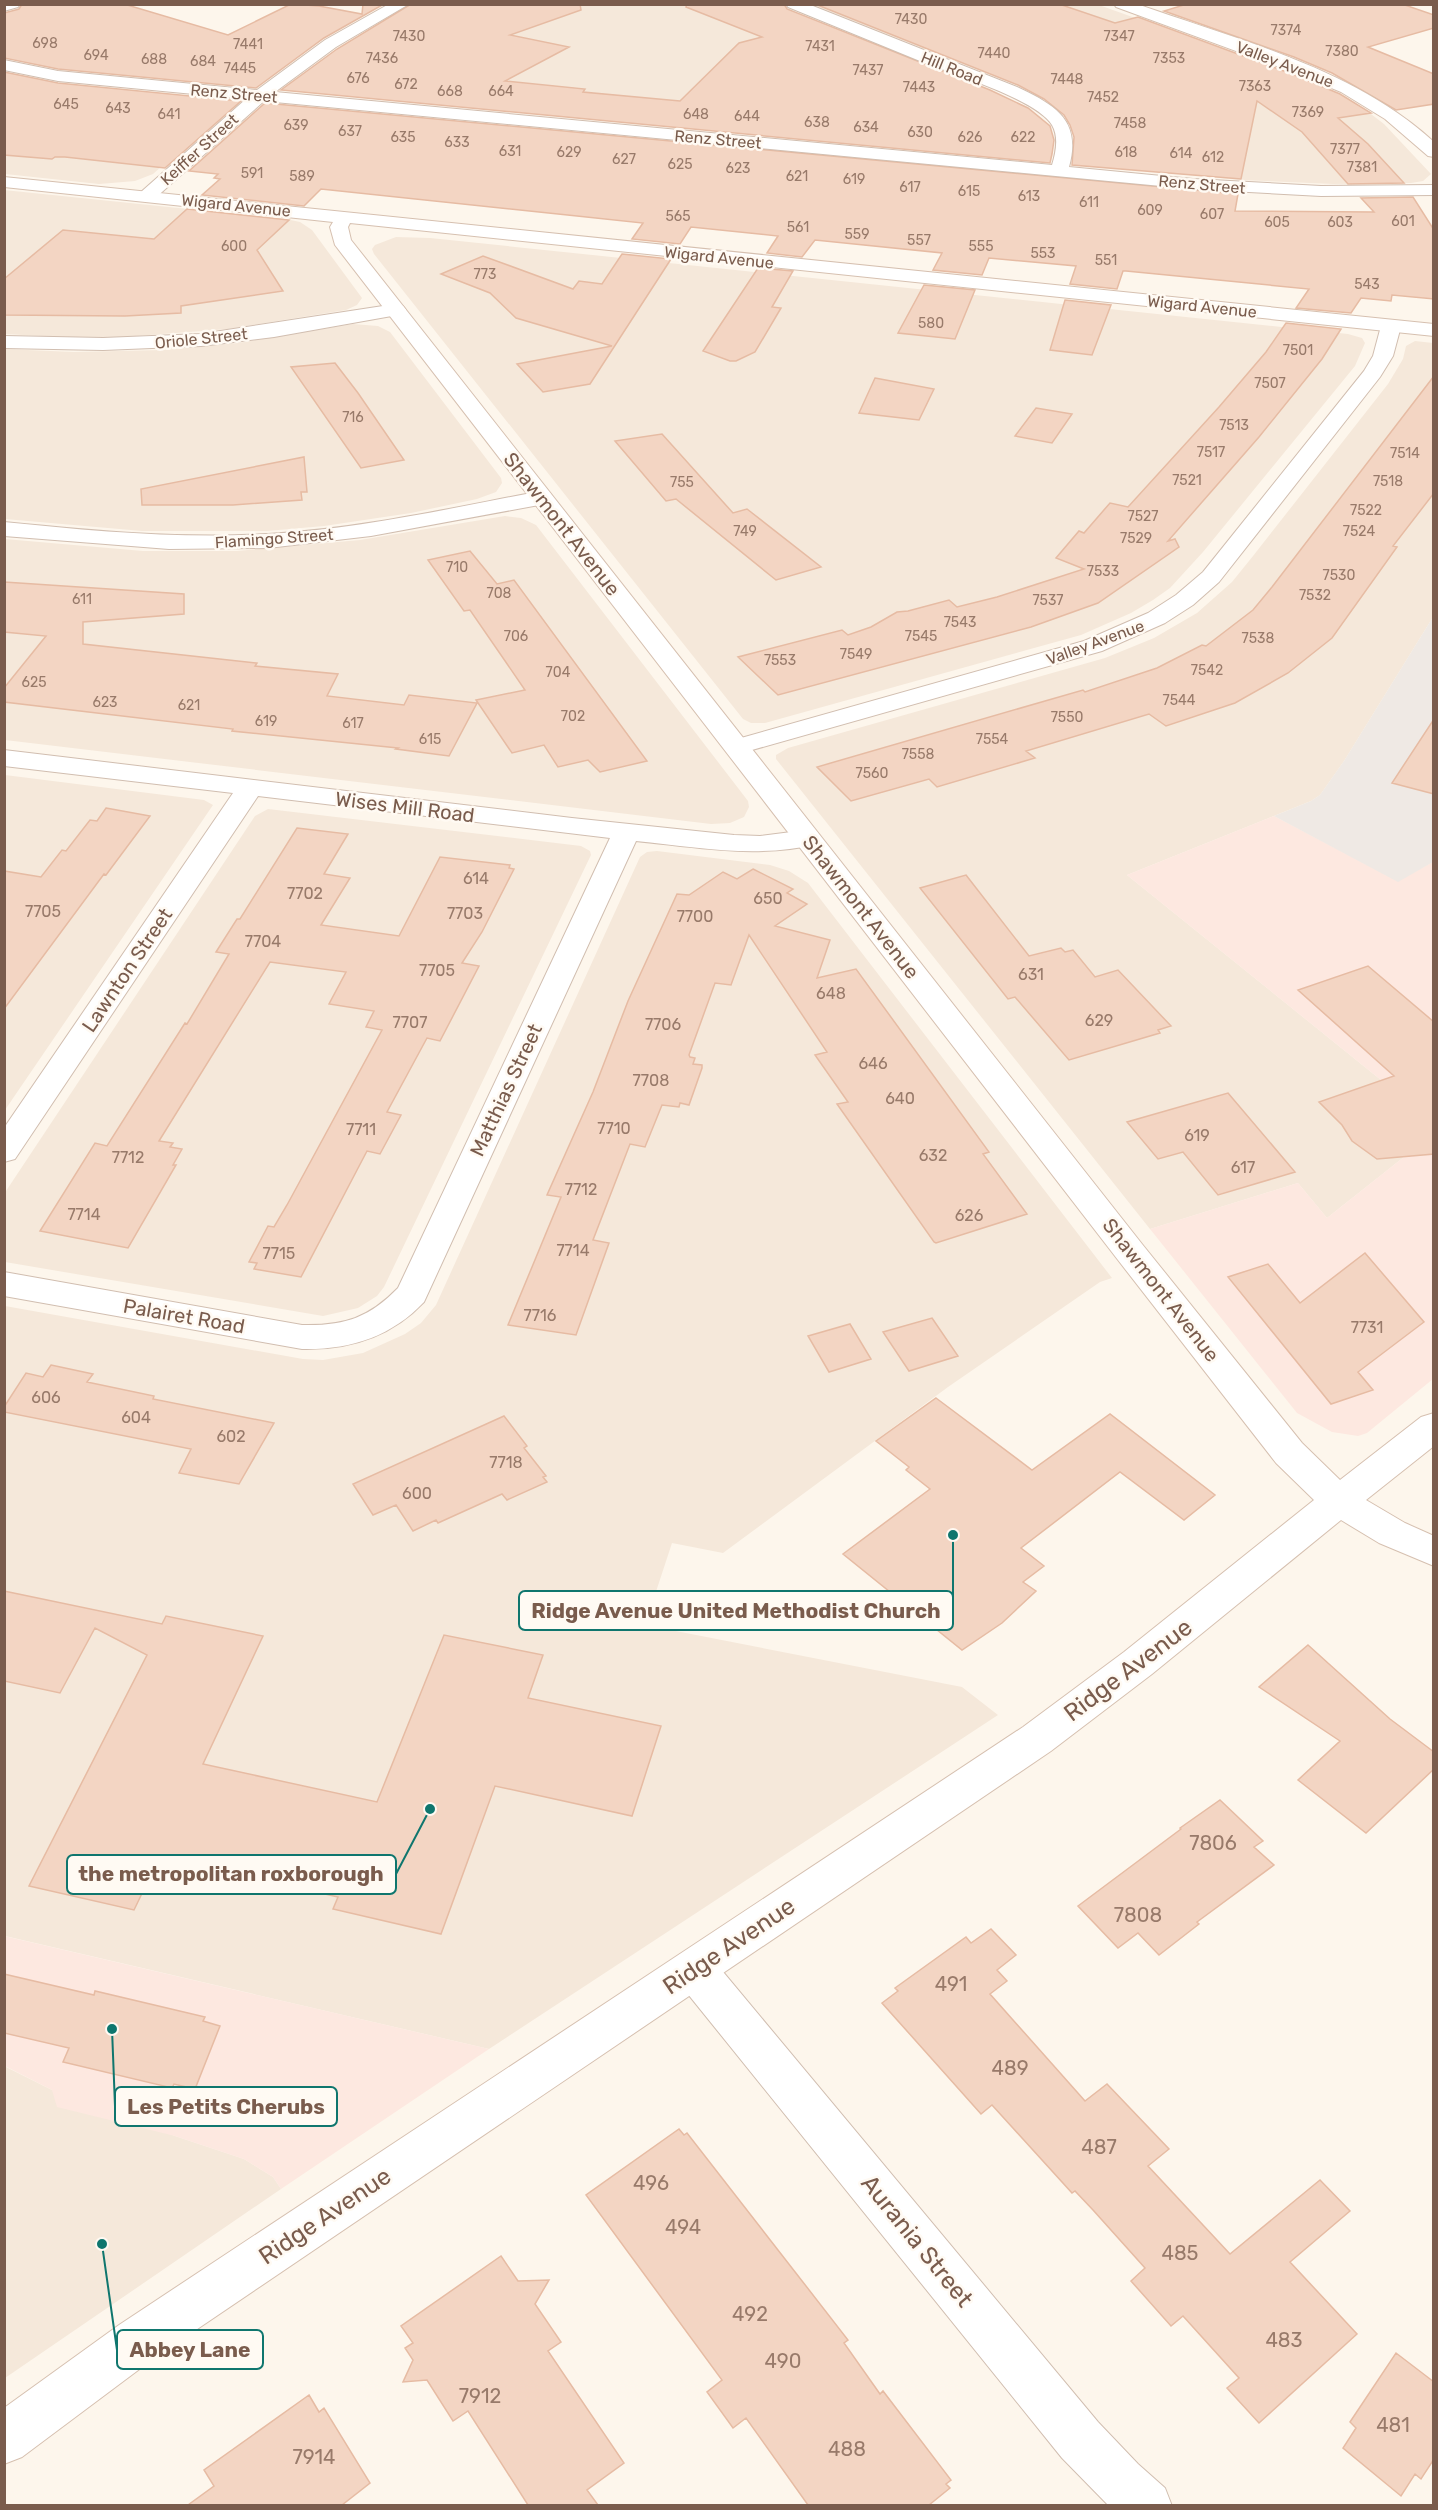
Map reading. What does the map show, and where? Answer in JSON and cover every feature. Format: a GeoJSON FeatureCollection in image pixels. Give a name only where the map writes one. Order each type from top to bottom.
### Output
{"type":"FeatureCollection","features":[{"type":"Feature","properties":{"kind":"street"},"geometry":{"type":"LineString","coordinates":[[4,6],[13,4]]}},
{"type":"Feature","properties":{"kind":"street","name":"Keiffer Street"},"geometry":{"type":"LineString","coordinates":[[147,196],[294,67],[328,43],[402,4]]}},
{"type":"Feature","properties":{"kind":"street","name":"Hill Road"},"geometry":{"type":"LineString","coordinates":[[794,4],[1011,91],[1043,108],[1060,124],[1064,132],[1065,148],[1059,171]]}},
{"type":"Feature","properties":{"kind":"street","name":"Valley Avenue"},"geometry":{"type":"LineString","coordinates":[[1121,4],[1343,86],[1392,114],[1434,152]]}},
{"type":"Feature","properties":{"kind":"street","name":"Renz Street"},"geometry":{"type":"LineString","coordinates":[[4,65],[54,76],[1263,189],[1434,190]]}},
{"type":"Feature","properties":{"kind":"street","name":"Wigard Avenue"},"geometry":{"type":"LineString","coordinates":[[4,182],[1434,330]]}},
{"type":"Feature","properties":{"kind":"street","name":"Shawmont Avenue"},"geometry":{"type":"LineString","coordinates":[[344,217],[339,227],[342,241],[1289,1453],[1338,1501],[1392,1533],[1434,1552]]}},
{"type":"Feature","properties":{"kind":"street","name":"Oriole Street"},"geometry":{"type":"LineString","coordinates":[[4,342],[82,345],[194,340],[396,310]]}},
{"type":"Feature","properties":{"kind":"street","name":"Valley Avenue"},"geometry":{"type":"LineString","coordinates":[[736,747],[1093,646],[1120,637],[1164,616],[1197,591],[1211,577],[1372,374],[1383,356],[1391,326]]}},
{"type":"Feature","properties":{"kind":"street","name":"Flamingo Street"},"geometry":{"type":"LineString","coordinates":[[4,529],[141,542],[267,541],[358,531],[542,498]]}},
{"type":"Feature","properties":{"kind":"street","name":"Wises Mill Road"},"geometry":{"type":"LineString","coordinates":[[4,758],[572,826],[734,843],[760,844],[807,838]]}},
{"type":"Feature","properties":{"kind":"street","name":"Lawnton Street"},"geometry":{"type":"LineString","coordinates":[[4,1152],[250,788]]}},
{"type":"Feature","properties":{"kind":"street","name":"Matthias Street"},"geometry":{"type":"LineString","coordinates":[[363,1330],[399,1309],[412,1294],[627,831]]}},
{"type":"Feature","properties":{"kind":"street","name":"Palairet Road"},"geometry":{"type":"LineString","coordinates":[[4,1284],[302,1337],[324,1339],[363,1330]]}},
{"type":"Feature","properties":{"kind":"street","name":"Ridge Avenue"},"geometry":{"type":"LineString","coordinates":[[4,2439],[136,2342],[1082,1707],[1178,1633],[1338,1501],[1434,1426]]}},
{"type":"Feature","properties":{"kind":"street","name":"Aurania Street"},"geometry":{"type":"LineString","coordinates":[[694,1969],[1080,2440],[1120,2482],[1147,2505]]}},
{"type":"Feature","properties":{"kind":"shaded area"},"geometry":{"type":"Polygon","coordinates":[[[421,5],[773,5],[1021,160],[298,91],[296,80],[331,53],[364,33],[421,5]]]}},
{"type":"Feature","properties":{"kind":"shaded area"},"geometry":{"type":"Polygon","coordinates":[[[813,5],[1099,5],[1327,89],[1367,111],[1384,124],[1431,174],[1423,181],[1411,183],[1333,184],[1241,180],[1094,166],[1063,109],[1031,91],[813,5]]]}},
{"type":"Feature","properties":{"kind":"shaded area"},"geometry":{"type":"Polygon","coordinates":[[[4,73],[55,83],[214,98],[224,100],[226,110],[153,174],[135,181],[99,184],[5,174],[4,73]]]}},
{"type":"Feature","properties":{"kind":"shaded area"},"geometry":{"type":"Polygon","coordinates":[[[4,190],[300,222],[312,230],[362,298],[357,305],[346,310],[228,329],[123,337],[5,334],[4,190]]]}},
{"type":"Feature","properties":{"kind":"shaded area"},"geometry":{"type":"Polygon","coordinates":[[[396,237],[430,238],[1348,334],[1362,338],[1365,343],[1355,366],[1203,552],[1170,588],[1153,600],[1131,613],[1081,635],[765,723],[751,723],[743,719],[374,254],[372,249],[375,245],[396,237]]]}},
{"type":"Feature","properties":{"kind":"shaded area"},"geometry":{"type":"Polygon","coordinates":[[[353,324],[378,326],[390,332],[501,478],[502,483],[496,492],[477,499],[411,513],[324,526],[267,531],[142,531],[5,519],[4,349],[74,352],[162,350],[238,343],[353,324]]]}},
{"type":"Feature","properties":{"kind":"shaded area"},"geometry":{"type":"Polygon","coordinates":[[[1415,341],[1433,343],[1433,617],[1344,761],[1320,795],[1311,801],[1127,875],[1433,1122],[1433,1134],[1327,1218],[1298,1183],[1150,1229],[776,759],[776,755],[788,748],[1105,658],[1154,638],[1197,613],[1232,582],[1253,556],[1388,384],[1403,359],[1406,346],[1415,341]]]}},
{"type":"Feature","properties":{"kind":"shaded area"},"geometry":{"type":"Polygon","coordinates":[[[505,516],[521,518],[536,525],[748,801],[749,807],[744,817],[730,823],[711,824],[5,740],[5,539],[143,551],[237,551],[360,540],[505,516]]]}},
{"type":"Feature","properties":{"kind":"shaded area"},"geometry":{"type":"Polygon","coordinates":[[[1433,617],[1433,862],[1398,882],[1274,816],[1320,795],[1344,761],[1433,617]]]}},
{"type":"Feature","properties":{"kind":"shaded area"},"geometry":{"type":"Polygon","coordinates":[[[5,775],[204,800],[213,805],[5,1110],[5,775]]]}},
{"type":"Feature","properties":{"kind":"shaded area"},"geometry":{"type":"Polygon","coordinates":[[[268,809],[581,846],[590,851],[591,855],[384,1287],[377,1296],[358,1308],[323,1316],[5,1262],[4,1194],[255,816],[268,809]]]}},
{"type":"Feature","properties":{"kind":"shaded area"},"geometry":{"type":"Polygon","coordinates":[[[1274,816],[1398,881],[1433,862],[1433,1122],[1127,875],[1274,816]]]}},
{"type":"Feature","properties":{"kind":"shaded area"},"geometry":{"type":"Polygon","coordinates":[[[657,851],[770,865],[789,871],[808,883],[1112,1278],[1100,1282],[948,1387],[723,1553],[672,1543],[645,1625],[962,1687],[998,1715],[489,2049],[5,1936],[5,1306],[303,1359],[323,1360],[363,1353],[405,1334],[421,1323],[436,1305],[640,857],[647,852],[657,851]]]}},
{"type":"Feature","properties":{"kind":"shaded area"},"geometry":{"type":"Polygon","coordinates":[[[1433,1134],[1433,1379],[1367,1433],[1358,1436],[1332,1432],[1297,1413],[1150,1229],[1298,1183],[1327,1218],[1433,1134]]]}},
{"type":"Feature","properties":{"kind":"shaded area"},"geometry":{"type":"Polygon","coordinates":[[[4,1936],[489,2049],[281,2189],[273,2177],[244,2159],[175,2136],[57,2107],[52,2090],[5,2066],[4,1936]]]}},
{"type":"Feature","properties":{"kind":"shaded area"},"geometry":{"type":"Polygon","coordinates":[[[4,2066],[52,2090],[244,2159],[273,2177],[281,2189],[5,2378],[4,2066]]]}},
{"type":"Feature","properties":{"kind":"building"},"geometry":{"type":"Polygon","coordinates":[[[22,4],[124,4],[228,35],[291,4],[319,6],[362,14],[363,4],[384,4],[324,38],[256,88],[58,69],[4,58],[4,13],[19,9],[22,4]]]}},
{"type":"Feature","properties":{"kind":"building"},"geometry":{"type":"Polygon","coordinates":[[[411,4],[580,4],[581,10],[510,35],[569,47],[505,81],[585,89],[583,92],[680,101],[739,43],[762,37],[686,7],[687,4],[784,4],[787,9],[990,90],[1028,108],[1050,126],[1054,140],[1050,163],[281,90],[337,49],[411,4]]]}},
{"type":"Feature","properties":{"kind":"building"},"geometry":{"type":"Polygon","coordinates":[[[815,4],[1059,4],[1115,23],[1138,17],[1292,74],[1340,94],[1371,113],[1338,118],[1368,144],[1404,183],[1348,184],[1302,132],[1257,101],[1241,179],[1072,165],[1074,137],[1070,125],[1064,115],[1044,99],[1018,85],[815,4]]]}},
{"type":"Feature","properties":{"kind":"building"},"geometry":{"type":"Polygon","coordinates":[[[1187,4],[1402,4],[1434,15],[1434,28],[1368,47],[1434,74],[1434,104],[1396,110],[1332,73],[1294,57],[1164,11],[1187,4]]]}},
{"type":"Feature","properties":{"kind":"building"},"geometry":{"type":"Polygon","coordinates":[[[4,72],[58,83],[241,101],[165,168],[65,157],[52,159],[4,155],[4,72]]]}},
{"type":"Feature","properties":{"kind":"building"},"geometry":{"type":"Polygon","coordinates":[[[265,103],[1238,194],[1235,211],[1374,212],[1361,198],[1413,197],[1434,230],[1434,299],[1392,295],[1391,301],[1361,298],[1351,313],[1296,308],[1309,289],[1123,271],[1117,289],[1070,284],[1076,266],[989,258],[982,275],[933,270],[942,253],[815,240],[802,257],[767,253],[778,236],[691,227],[680,244],[632,239],[643,223],[321,189],[304,206],[202,195],[220,179],[214,178],[218,174],[189,171],[265,103]]]}},
{"type":"Feature","properties":{"kind":"building"},"geometry":{"type":"Polygon","coordinates":[[[187,209],[289,220],[257,250],[283,291],[181,306],[181,313],[125,316],[4,315],[4,279],[63,230],[154,239],[187,209]]]}},
{"type":"Feature","properties":{"kind":"building"},"geometry":{"type":"Polygon","coordinates":[[[622,254],[671,259],[590,384],[543,392],[517,364],[612,346],[516,318],[490,293],[441,274],[483,256],[573,289],[579,281],[602,284],[622,254]]]}},
{"type":"Feature","properties":{"kind":"building"},"geometry":{"type":"Polygon","coordinates":[[[758,268],[793,271],[772,307],[781,308],[755,352],[736,361],[730,361],[703,351],[758,268]]]}},
{"type":"Feature","properties":{"kind":"building"},"geometry":{"type":"Polygon","coordinates":[[[924,285],[975,290],[955,339],[898,333],[924,285]]]}},
{"type":"Feature","properties":{"kind":"building"},"geometry":{"type":"Polygon","coordinates":[[[1065,300],[1111,305],[1092,355],[1050,350],[1065,300]]]}},
{"type":"Feature","properties":{"kind":"building"},"geometry":{"type":"Polygon","coordinates":[[[1286,323],[1341,329],[1322,359],[1259,437],[1168,541],[1175,539],[1179,547],[1098,603],[1031,627],[778,695],[738,657],[842,630],[848,635],[871,627],[897,612],[949,600],[957,607],[997,597],[1084,569],[1056,558],[1079,531],[1084,533],[1110,503],[1128,507],[1219,407],[1266,352],[1286,323]]]}},
{"type":"Feature","properties":{"kind":"building"},"geometry":{"type":"Polygon","coordinates":[[[335,363],[404,460],[361,468],[291,367],[335,363]]]}},
{"type":"Feature","properties":{"kind":"building"},"geometry":{"type":"Polygon","coordinates":[[[1434,376],[1434,493],[1393,546],[1397,547],[1332,638],[1288,673],[1235,703],[1166,726],[1149,714],[1026,751],[1035,758],[937,787],[929,779],[851,801],[817,767],[1083,690],[1085,692],[1157,668],[1202,645],[1206,646],[1253,610],[1434,376]]]}},
{"type":"Feature","properties":{"kind":"building"},"geometry":{"type":"Polygon","coordinates":[[[875,378],[934,389],[919,420],[859,413],[875,378]]]}},
{"type":"Feature","properties":{"kind":"building"},"geometry":{"type":"Polygon","coordinates":[[[1036,408],[1072,414],[1052,443],[1015,436],[1036,408]]]}},
{"type":"Feature","properties":{"kind":"building"},"geometry":{"type":"Polygon","coordinates":[[[662,434],[733,513],[747,509],[821,567],[776,580],[676,499],[666,501],[615,441],[662,434]]]}},
{"type":"Feature","properties":{"kind":"building"},"geometry":{"type":"Polygon","coordinates":[[[304,457],[307,492],[301,492],[302,500],[233,505],[142,505],[141,489],[304,457]]]}},
{"type":"Feature","properties":{"kind":"building"},"geometry":{"type":"Polygon","coordinates":[[[470,551],[497,584],[514,580],[647,761],[600,772],[588,760],[558,767],[544,745],[512,753],[476,700],[525,690],[470,610],[464,611],[428,560],[470,551]]]}},
{"type":"Feature","properties":{"kind":"building"},"geometry":{"type":"Polygon","coordinates":[[[4,582],[184,594],[184,614],[83,622],[83,644],[338,674],[327,696],[404,705],[409,695],[477,703],[449,756],[4,702],[4,688],[46,636],[4,632],[4,582]]]}},
{"type":"Feature","properties":{"kind":"building"},"geometry":{"type":"Polygon","coordinates":[[[1434,719],[1434,794],[1392,783],[1434,719]]]}},
{"type":"Feature","properties":{"kind":"building"},"geometry":{"type":"Polygon","coordinates":[[[106,808],[150,816],[4,1009],[4,871],[41,877],[62,850],[66,851],[90,820],[97,821],[106,808]]]}},
{"type":"Feature","properties":{"kind":"building"},"geometry":{"type":"Polygon","coordinates":[[[297,828],[348,834],[324,874],[350,878],[321,925],[399,936],[440,857],[510,865],[509,868],[514,869],[482,932],[462,963],[479,966],[440,1041],[427,1038],[387,1112],[401,1115],[380,1154],[367,1151],[301,1277],[254,1269],[257,1263],[249,1262],[268,1226],[274,1227],[287,1205],[382,1030],[366,1027],[374,1011],[329,1004],[346,972],[270,962],[159,1141],[173,1143],[170,1147],[182,1149],[173,1165],[176,1165],[128,1248],[40,1231],[95,1143],[107,1146],[185,1023],[187,1024],[229,954],[216,952],[237,919],[240,919],[297,828]]]}},
{"type":"Feature","properties":{"kind":"building"},"geometry":{"type":"Polygon","coordinates":[[[753,869],[793,889],[787,893],[807,904],[775,926],[830,940],[817,978],[856,969],[989,1152],[983,1154],[1027,1214],[934,1242],[837,1104],[848,1102],[815,1055],[827,1052],[749,935],[731,985],[715,983],[689,1055],[695,1058],[693,1064],[702,1065],[702,1068],[689,1105],[680,1103],[679,1107],[662,1105],[645,1147],[630,1144],[593,1240],[609,1243],[576,1335],[508,1325],[561,1197],[547,1195],[593,1092],[628,1001],[677,894],[689,895],[723,872],[737,879],[753,869]]]}},
{"type":"Feature","properties":{"kind":"building"},"geometry":{"type":"Polygon","coordinates":[[[966,875],[1029,956],[1061,948],[1065,952],[1073,950],[1095,977],[1118,970],[1171,1026],[1158,1030],[1160,1033],[1069,1060],[1015,997],[1008,999],[920,888],[966,875]]]}},
{"type":"Feature","properties":{"kind":"building"},"geometry":{"type":"Polygon","coordinates":[[[1368,966],[1434,1022],[1434,1154],[1377,1159],[1352,1141],[1342,1125],[1319,1102],[1394,1076],[1298,990],[1368,966]]]}},
{"type":"Feature","properties":{"kind":"building"},"geometry":{"type":"Polygon","coordinates":[[[1228,1093],[1295,1172],[1218,1195],[1183,1152],[1158,1159],[1127,1122],[1228,1093]]]}},
{"type":"Feature","properties":{"kind":"building"},"geometry":{"type":"Polygon","coordinates":[[[1365,1253],[1424,1322],[1358,1372],[1373,1390],[1331,1404],[1228,1277],[1268,1264],[1300,1303],[1365,1253]]]}},
{"type":"Feature","properties":{"kind":"building"},"geometry":{"type":"Polygon","coordinates":[[[932,1318],[958,1356],[909,1371],[883,1332],[932,1318]]]}},
{"type":"Feature","properties":{"kind":"building"},"geometry":{"type":"Polygon","coordinates":[[[850,1324],[871,1359],[829,1372],[808,1336],[850,1324]]]}},
{"type":"Feature","properties":{"kind":"building"},"geometry":{"type":"Polygon","coordinates":[[[51,1365],[93,1374],[87,1382],[154,1396],[153,1399],[274,1423],[239,1484],[179,1473],[191,1449],[4,1412],[4,1407],[26,1373],[43,1377],[51,1365]]]}},
{"type":"Feature","properties":{"kind":"building"},"geometry":{"type":"Polygon","coordinates":[[[936,1398],[1032,1470],[1110,1414],[1215,1495],[1184,1520],[1120,1472],[1021,1548],[1044,1566],[1023,1582],[1036,1591],[1002,1623],[962,1650],[843,1554],[930,1489],[906,1470],[909,1467],[876,1441],[936,1398]]]}},
{"type":"Feature","properties":{"kind":"building"},"geometry":{"type":"Polygon","coordinates":[[[504,1416],[527,1446],[524,1448],[546,1476],[543,1477],[547,1482],[507,1500],[502,1494],[438,1523],[436,1520],[413,1531],[396,1505],[373,1515],[353,1484],[504,1416]]]}},
{"type":"Feature","properties":{"kind":"building"},"geometry":{"type":"Polygon","coordinates":[[[4,1591],[162,1624],[166,1616],[263,1636],[203,1764],[377,1802],[444,1635],[543,1655],[528,1698],[661,1726],[632,1816],[495,1786],[441,1934],[333,1909],[338,1897],[160,1856],[134,1910],[29,1886],[147,1655],[95,1628],[60,1693],[4,1681],[4,1591]]]}},
{"type":"Feature","properties":{"kind":"building"},"geometry":{"type":"Polygon","coordinates":[[[1308,1645],[1390,1719],[1434,1752],[1434,1769],[1366,1833],[1298,1780],[1340,1741],[1259,1687],[1308,1645]]]}},
{"type":"Feature","properties":{"kind":"building"},"geometry":{"type":"Polygon","coordinates":[[[1220,1800],[1263,1841],[1254,1847],[1274,1865],[1197,1922],[1199,1924],[1159,1955],[1138,1933],[1118,1948],[1078,1906],[1220,1800]]]}},
{"type":"Feature","properties":{"kind":"building"},"geometry":{"type":"Polygon","coordinates":[[[991,1929],[1016,1955],[997,1970],[1007,1981],[990,1994],[1085,2101],[1107,2084],[1169,2149],[1148,2166],[1230,2254],[1320,2180],[1350,2211],[1290,2262],[1357,2334],[1259,2423],[1227,2388],[1239,2378],[1183,2316],[1171,2326],[1131,2281],[1145,2268],[1093,2210],[1075,2191],[1072,2193],[992,2105],[981,2114],[882,2003],[898,1991],[895,1988],[966,1937],[971,1943],[991,1929]]]}},
{"type":"Feature","properties":{"kind":"building"},"geometry":{"type":"Polygon","coordinates":[[[4,1974],[94,1995],[95,1991],[205,2017],[203,2021],[220,2026],[195,2089],[174,2084],[172,2088],[63,2062],[69,2048],[4,2033],[4,1974]]]}},
{"type":"Feature","properties":{"kind":"building"},"geometry":{"type":"Polygon","coordinates":[[[679,2129],[684,2135],[687,2133],[848,2340],[844,2343],[880,2394],[883,2391],[951,2480],[946,2484],[950,2488],[929,2505],[808,2505],[746,2418],[733,2428],[707,2392],[722,2380],[586,2195],[679,2129]]]}},
{"type":"Feature","properties":{"kind":"building"},"geometry":{"type":"Polygon","coordinates":[[[501,2256],[518,2281],[549,2280],[535,2304],[561,2342],[548,2351],[624,2463],[587,2490],[598,2505],[528,2505],[468,2411],[453,2421],[427,2380],[403,2382],[413,2360],[405,2348],[413,2343],[401,2326],[501,2256]]]}},
{"type":"Feature","properties":{"kind":"building"},"geometry":{"type":"Polygon","coordinates":[[[1396,2353],[1434,2382],[1434,2459],[1421,2479],[1415,2474],[1401,2496],[1343,2448],[1356,2428],[1350,2422],[1396,2353]]]}},
{"type":"Feature","properties":{"kind":"building"},"geometry":{"type":"Polygon","coordinates":[[[309,2395],[319,2412],[324,2408],[370,2483],[342,2505],[188,2505],[214,2486],[204,2470],[309,2395]]]}},
{"type":"Feature","properties":{"kind":"place","name":"Ridge Avenue United Methodist Church"},"geometry":{"type":"Point","coordinates":[953,1535]}},
{"type":"Feature","properties":{"kind":"place","name":"the metropolitan roxborough"},"geometry":{"type":"Point","coordinates":[430,1809]}},
{"type":"Feature","properties":{"kind":"place","name":"Les Petits Cherubs"},"geometry":{"type":"Point","coordinates":[112,2029]}},
{"type":"Feature","properties":{"kind":"place","name":"Abbey Lane"},"geometry":{"type":"Point","coordinates":[102,2244]}}]}
